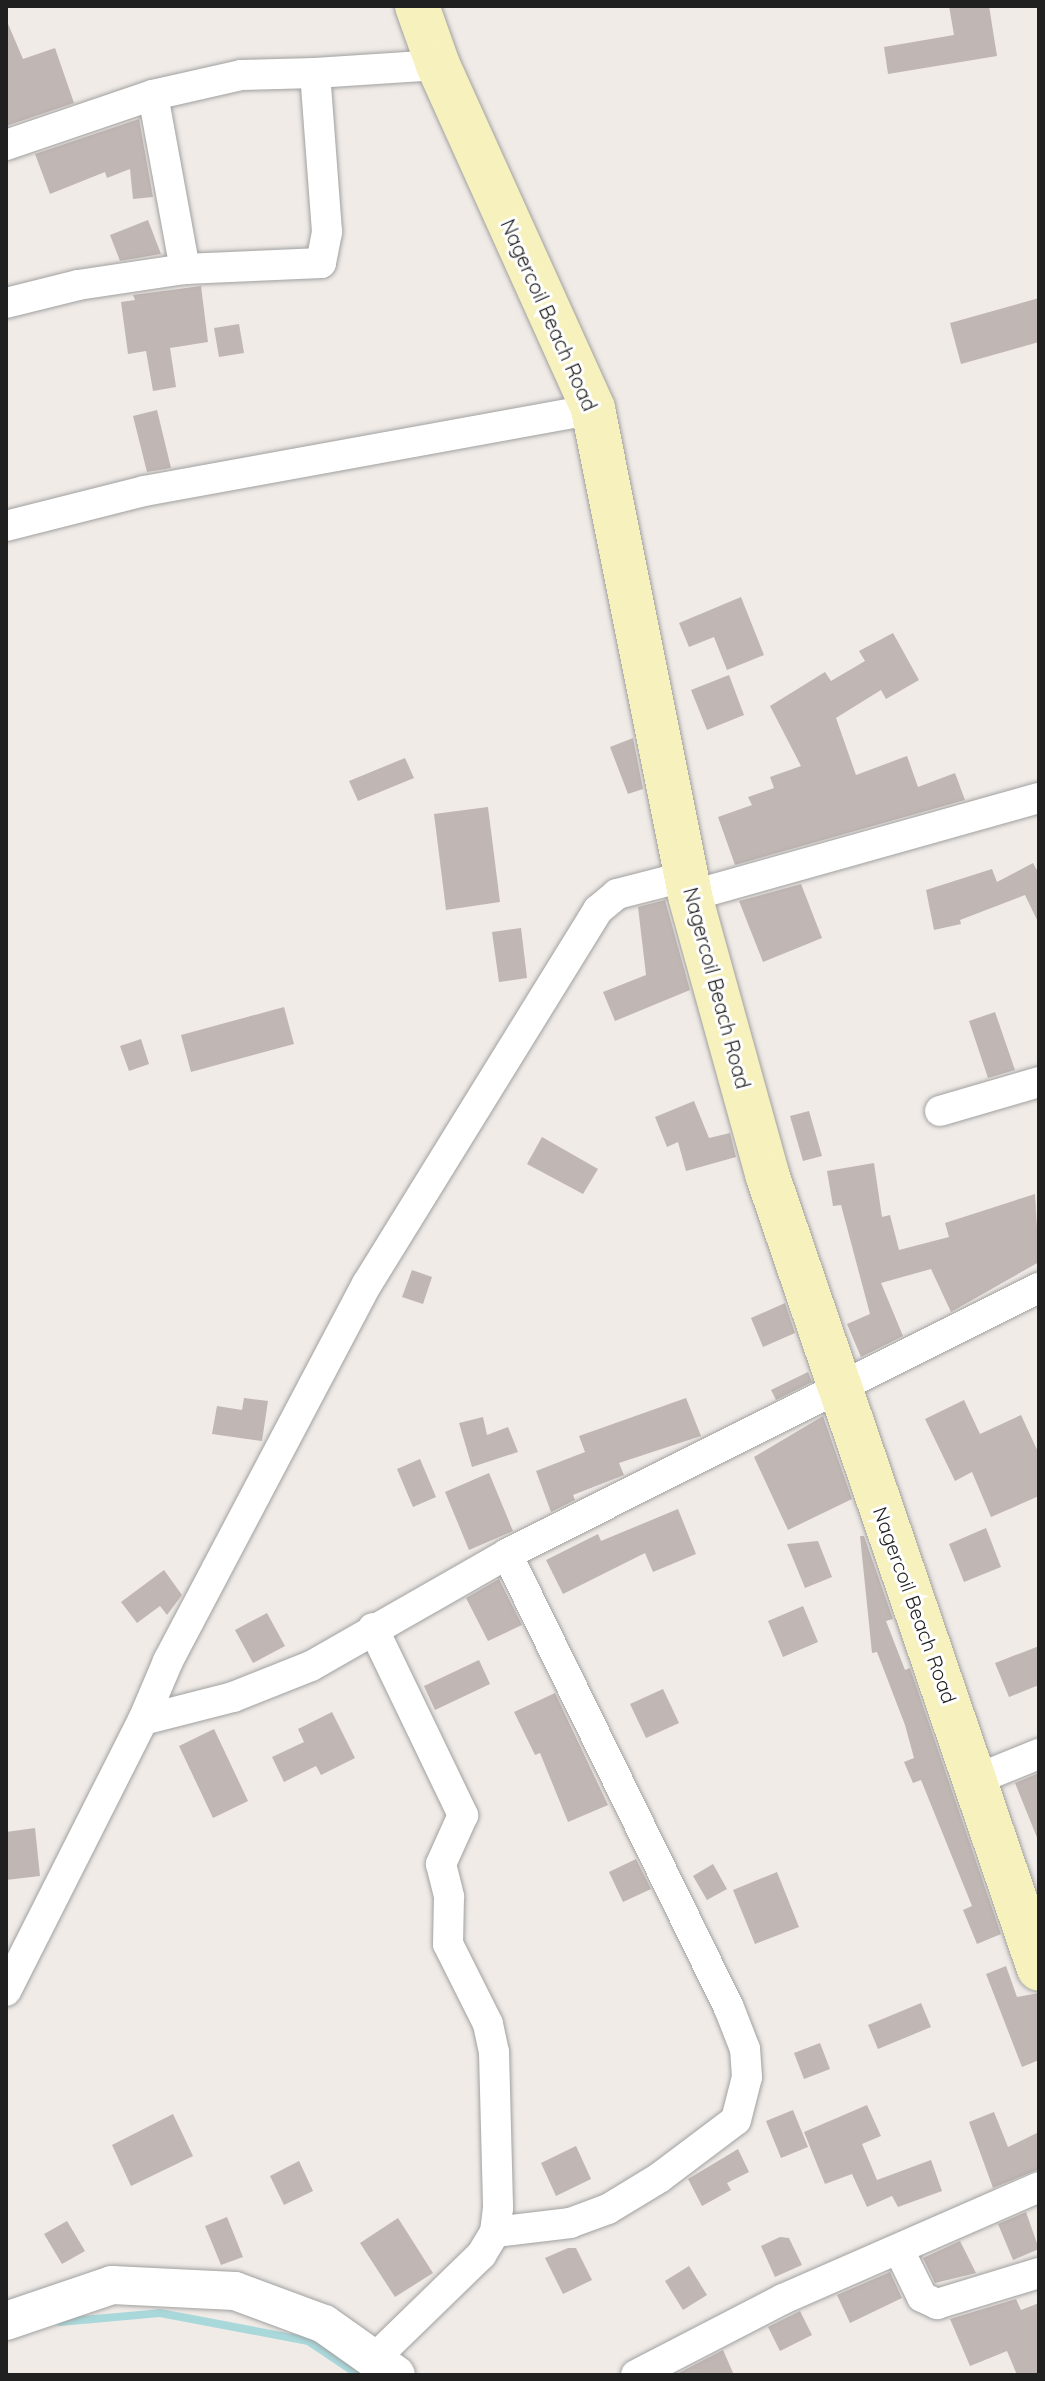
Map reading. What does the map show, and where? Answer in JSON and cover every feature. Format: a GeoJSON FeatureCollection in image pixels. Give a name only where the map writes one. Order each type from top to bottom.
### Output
{"type":"FeatureCollection","features":[{"type":"Feature","properties":{"kind":"main road","name":"Nagercoil Beach Road"},"geometry":{"type":"LineString","coordinates":[[417,6],[438,65],[593,409],[689,886],[767,1174],[838,1388],[977,1779],[1039,1969]]}},
{"type":"Feature","properties":{"kind":"street"},"geometry":{"type":"LineString","coordinates":[[6,145],[153,95],[241,75],[438,65]]}},
{"type":"Feature","properties":{"kind":"street"},"geometry":{"type":"LineString","coordinates":[[6,303],[78,285],[185,269],[321,263],[327,232],[315,73]]}},
{"type":"Feature","properties":{"kind":"street"},"geometry":{"type":"LineString","coordinates":[[153,95],[185,269]]}},
{"type":"Feature","properties":{"kind":"street"},"geometry":{"type":"LineString","coordinates":[[6,526],[144,491],[593,409]]}},
{"type":"Feature","properties":{"kind":"street"},"geometry":{"type":"LineString","coordinates":[[6,1991],[143,1720],[168,1661],[367,1284],[598,910],[617,894],[689,886],[1039,798]]}},
{"type":"Feature","properties":{"kind":"street"},"geometry":{"type":"LineString","coordinates":[[940,1111],[1039,1082]]}},
{"type":"Feature","properties":{"kind":"street"},"geometry":{"type":"LineString","coordinates":[[143,1720],[266,1687],[507,1554],[1039,1288]]}},
{"type":"Feature","properties":{"kind":"street"},"geometry":{"type":"LineString","coordinates":[[495,2232],[570,2223],[608,2209],[659,2178],[736,2120],[747,2077],[745,2049],[729,2008],[507,1554]]}},
{"type":"Feature","properties":{"kind":"street"},"geometry":{"type":"LineString","coordinates":[[6,2321],[112,2285],[196,2286],[235,2291],[324,2324],[385,2367],[481,2255],[495,2232],[494,2052],[488,2024],[448,1944],[449,1897],[441,1864],[463,1815],[373,1628]]}},
{"type":"Feature","properties":{"kind":"street"},"geometry":{"type":"LineString","coordinates":[[977,1779],[1039,1754]]}},
{"type":"Feature","properties":{"kind":"street"},"geometry":{"type":"LineString","coordinates":[[636,2375],[783,2299],[1039,2187]]}},
{"type":"Feature","properties":{"kind":"street"},"geometry":{"type":"LineString","coordinates":[[899,2250],[922,2297],[937,2304],[1039,2273]]}},
{"type":"Feature","properties":{"kind":"building"},"geometry":{"type":"Polygon","coordinates":[[[949,6],[989,6],[997,56],[888,74],[884,47],[954,35],[949,6]]]}},
{"type":"Feature","properties":{"kind":"building"},"geometry":{"type":"Polygon","coordinates":[[[6,19],[23,59],[55,48],[74,103],[6,126],[6,19]]]}},
{"type":"Feature","properties":{"kind":"building"},"geometry":{"type":"Polygon","coordinates":[[[139,119],[153,197],[133,199],[130,169],[107,178],[105,172],[50,194],[35,154],[139,119]]]}},
{"type":"Feature","properties":{"kind":"building"},"geometry":{"type":"Polygon","coordinates":[[[148,220],[161,254],[120,261],[110,235],[148,220]]]}},
{"type":"Feature","properties":{"kind":"building"},"geometry":{"type":"Polygon","coordinates":[[[201,286],[208,342],[170,348],[176,387],[153,391],[146,351],[128,354],[121,302],[135,300],[133,295],[201,286]]]}},
{"type":"Feature","properties":{"kind":"building"},"geometry":{"type":"Polygon","coordinates":[[[1039,298],[1039,342],[961,364],[950,323],[1039,298]]]}},
{"type":"Feature","properties":{"kind":"building"},"geometry":{"type":"Polygon","coordinates":[[[239,324],[244,353],[219,357],[214,328],[239,324]]]}},
{"type":"Feature","properties":{"kind":"building"},"geometry":{"type":"Polygon","coordinates":[[[157,410],[171,468],[147,472],[133,416],[157,410]]]}},
{"type":"Feature","properties":{"kind":"building"},"geometry":{"type":"Polygon","coordinates":[[[741,597],[764,655],[727,670],[714,637],[689,647],[679,623],[741,597]]]}},
{"type":"Feature","properties":{"kind":"building"},"geometry":{"type":"Polygon","coordinates":[[[893,633],[919,680],[886,699],[881,690],[836,718],[856,775],[907,756],[918,787],[955,773],[965,800],[735,865],[718,817],[752,805],[748,797],[774,788],[770,777],[801,766],[770,706],[825,672],[831,681],[865,661],[859,651],[893,633]]]}},
{"type":"Feature","properties":{"kind":"building"},"geometry":{"type":"Polygon","coordinates":[[[729,675],[744,715],[707,730],[691,690],[729,675]]]}},
{"type":"Feature","properties":{"kind":"building"},"geometry":{"type":"Polygon","coordinates":[[[633,738],[643,789],[628,794],[610,747],[633,738]]]}},
{"type":"Feature","properties":{"kind":"building"},"geometry":{"type":"Polygon","coordinates":[[[405,758],[414,778],[358,801],[349,781],[405,758]]]}},
{"type":"Feature","properties":{"kind":"building"},"geometry":{"type":"Polygon","coordinates":[[[488,807],[500,902],[446,910],[434,814],[488,807]]]}},
{"type":"Feature","properties":{"kind":"building"},"geometry":{"type":"Polygon","coordinates":[[[1033,863],[1039,874],[1039,924],[1025,895],[960,920],[961,924],[934,930],[926,890],[992,869],[997,882],[1033,863]]]}},
{"type":"Feature","properties":{"kind":"building"},"geometry":{"type":"Polygon","coordinates":[[[801,884],[822,938],[763,962],[739,901],[801,884]]]}},
{"type":"Feature","properties":{"kind":"building"},"geometry":{"type":"Polygon","coordinates":[[[665,900],[690,990],[615,1021],[603,992],[646,975],[638,907],[665,900]]]}},
{"type":"Feature","properties":{"kind":"building"},"geometry":{"type":"Polygon","coordinates":[[[521,928],[527,978],[499,982],[492,932],[521,928]]]}},
{"type":"Feature","properties":{"kind":"building"},"geometry":{"type":"Polygon","coordinates":[[[284,1007],[294,1044],[191,1072],[181,1035],[284,1007]]]}},
{"type":"Feature","properties":{"kind":"building"},"geometry":{"type":"Polygon","coordinates":[[[995,1012],[1015,1070],[988,1078],[969,1021],[995,1012]]]}},
{"type":"Feature","properties":{"kind":"building"},"geometry":{"type":"Polygon","coordinates":[[[141,1039],[149,1064],[129,1071],[120,1046],[141,1039]]]}},
{"type":"Feature","properties":{"kind":"building"},"geometry":{"type":"Polygon","coordinates":[[[694,1101],[709,1138],[730,1133],[736,1157],[686,1171],[678,1142],[667,1147],[655,1117],[694,1101]]]}},
{"type":"Feature","properties":{"kind":"building"},"geometry":{"type":"Polygon","coordinates":[[[809,1111],[822,1156],[803,1161],[790,1116],[809,1111]]]}},
{"type":"Feature","properties":{"kind":"building"},"geometry":{"type":"Polygon","coordinates":[[[542,1137],[598,1169],[583,1194],[527,1164],[542,1137]]]}},
{"type":"Feature","properties":{"kind":"building"},"geometry":{"type":"Polygon","coordinates":[[[874,1163],[882,1217],[890,1215],[899,1250],[949,1237],[945,1223],[1035,1194],[1039,1262],[951,1312],[931,1269],[881,1283],[903,1336],[861,1357],[847,1324],[870,1314],[841,1205],[833,1206],[827,1171],[874,1163]]]}},
{"type":"Feature","properties":{"kind":"building"},"geometry":{"type":"Polygon","coordinates":[[[412,1270],[432,1277],[423,1304],[402,1297],[412,1270]]]}},
{"type":"Feature","properties":{"kind":"building"},"geometry":{"type":"Polygon","coordinates":[[[785,1303],[795,1333],[763,1347],[751,1318],[785,1303]]]}},
{"type":"Feature","properties":{"kind":"building"},"geometry":{"type":"Polygon","coordinates":[[[808,1372],[812,1382],[776,1400],[771,1390],[808,1372]]]}},
{"type":"Feature","properties":{"kind":"building"},"geometry":{"type":"Polygon","coordinates":[[[244,1398],[268,1401],[262,1441],[212,1434],[217,1406],[242,1410],[244,1398]]]}},
{"type":"Feature","properties":{"kind":"building"},"geometry":{"type":"Polygon","coordinates":[[[686,1398],[701,1436],[619,1463],[624,1475],[573,1495],[575,1500],[551,1512],[536,1471],[585,1452],[579,1436],[686,1398]]]}},
{"type":"Feature","properties":{"kind":"building"},"geometry":{"type":"Polygon","coordinates":[[[964,1400],[980,1434],[1021,1415],[1039,1454],[1039,1496],[991,1517],[972,1472],[955,1481],[925,1419],[964,1400]]]}},
{"type":"Feature","properties":{"kind":"building"},"geometry":{"type":"Polygon","coordinates":[[[823,1416],[852,1499],[788,1530],[754,1457],[823,1416]]]}},
{"type":"Feature","properties":{"kind":"building"},"geometry":{"type":"Polygon","coordinates":[[[483,1417],[487,1435],[508,1427],[518,1452],[472,1467],[459,1423],[483,1417]]]}},
{"type":"Feature","properties":{"kind":"building"},"geometry":{"type":"Polygon","coordinates":[[[420,1459],[436,1497],[413,1507],[397,1469],[420,1459]]]}},
{"type":"Feature","properties":{"kind":"building"},"geometry":{"type":"Polygon","coordinates":[[[489,1473],[513,1531],[469,1550],[445,1492],[489,1473]]]}},
{"type":"Feature","properties":{"kind":"building"},"geometry":{"type":"Polygon","coordinates":[[[678,1509],[696,1554],[653,1572],[645,1553],[563,1594],[546,1560],[598,1534],[601,1541],[678,1509]]]}},
{"type":"Feature","properties":{"kind":"building"},"geometry":{"type":"Polygon","coordinates":[[[986,1528],[1001,1567],[964,1582],[949,1544],[986,1528]]]}},
{"type":"Feature","properties":{"kind":"building"},"geometry":{"type":"Polygon","coordinates":[[[860,1536],[864,1536],[893,1619],[886,1621],[905,1670],[910,1668],[1001,1934],[977,1944],[963,1910],[972,1906],[921,1780],[913,1783],[904,1762],[914,1758],[905,1725],[877,1652],[872,1653],[860,1536]]]}},
{"type":"Feature","properties":{"kind":"building"},"geometry":{"type":"Polygon","coordinates":[[[818,1541],[832,1577],[805,1588],[787,1544],[818,1541]]]}},
{"type":"Feature","properties":{"kind":"building"},"geometry":{"type":"Polygon","coordinates":[[[164,1570],[182,1595],[167,1615],[160,1606],[137,1623],[121,1602],[164,1570]]]}},
{"type":"Feature","properties":{"kind":"building"},"geometry":{"type":"Polygon","coordinates":[[[499,1579],[522,1625],[488,1641],[466,1598],[499,1579]]]}},
{"type":"Feature","properties":{"kind":"building"},"geometry":{"type":"Polygon","coordinates":[[[803,1606],[818,1642],[783,1657],[768,1621],[803,1606]]]}},
{"type":"Feature","properties":{"kind":"building"},"geometry":{"type":"Polygon","coordinates":[[[267,1613],[285,1646],[253,1663],[235,1630],[267,1613]]]}},
{"type":"Feature","properties":{"kind":"building"},"geometry":{"type":"Polygon","coordinates":[[[1039,1646],[1039,1685],[1009,1697],[995,1663],[1039,1646]]]}},
{"type":"Feature","properties":{"kind":"building"},"geometry":{"type":"Polygon","coordinates":[[[479,1660],[490,1684],[435,1710],[424,1686],[479,1660]]]}},
{"type":"Feature","properties":{"kind":"building"},"geometry":{"type":"Polygon","coordinates":[[[663,1689],[679,1723],[646,1738],[630,1704],[663,1689]]]}},
{"type":"Feature","properties":{"kind":"building"},"geometry":{"type":"Polygon","coordinates":[[[555,1693],[608,1805],[568,1822],[540,1753],[535,1755],[514,1712],[555,1693]]]}},
{"type":"Feature","properties":{"kind":"building"},"geometry":{"type":"Polygon","coordinates":[[[332,1712],[355,1758],[321,1775],[316,1766],[284,1782],[272,1757],[304,1742],[298,1729],[332,1712]]]}},
{"type":"Feature","properties":{"kind":"building"},"geometry":{"type":"Polygon","coordinates":[[[214,1729],[248,1801],[213,1818],[179,1746],[214,1729]]]}},
{"type":"Feature","properties":{"kind":"building"},"geometry":{"type":"Polygon","coordinates":[[[1039,1773],[1039,1840],[1038,1840],[1015,1783],[1039,1773]]]}},
{"type":"Feature","properties":{"kind":"building"},"geometry":{"type":"Polygon","coordinates":[[[35,1828],[40,1876],[6,1880],[6,1832],[35,1828]]]}},
{"type":"Feature","properties":{"kind":"building"},"geometry":{"type":"Polygon","coordinates":[[[636,1859],[651,1889],[623,1902],[609,1872],[636,1859]]]}},
{"type":"Feature","properties":{"kind":"building"},"geometry":{"type":"Polygon","coordinates":[[[713,1864],[727,1889],[707,1900],[693,1876],[713,1864]]]}},
{"type":"Feature","properties":{"kind":"building"},"geometry":{"type":"Polygon","coordinates":[[[777,1872],[799,1927],[755,1944],[733,1890],[777,1872]]]}},
{"type":"Feature","properties":{"kind":"building"},"geometry":{"type":"Polygon","coordinates":[[[1006,1966],[1017,1997],[1039,1993],[1039,2060],[1022,2067],[986,1974],[1006,1966]]]}},
{"type":"Feature","properties":{"kind":"building"},"geometry":{"type":"Polygon","coordinates":[[[921,2003],[931,2027],[878,2049],[868,2025],[921,2003]]]}},
{"type":"Feature","properties":{"kind":"building"},"geometry":{"type":"Polygon","coordinates":[[[820,2043],[830,2069],[804,2079],[794,2053],[820,2043]]]}},
{"type":"Feature","properties":{"kind":"building"},"geometry":{"type":"Polygon","coordinates":[[[867,2105],[881,2136],[862,2144],[877,2180],[931,2160],[942,2191],[898,2207],[892,2196],[867,2207],[852,2174],[825,2184],[804,2132],[867,2105]]]}},
{"type":"Feature","properties":{"kind":"building"},"geometry":{"type":"Polygon","coordinates":[[[793,2110],[808,2147],[781,2158],[766,2121],[793,2110]]]}},
{"type":"Feature","properties":{"kind":"building"},"geometry":{"type":"Polygon","coordinates":[[[994,2112],[1008,2147],[1039,2132],[1039,2169],[993,2188],[969,2122],[994,2112]]]}},
{"type":"Feature","properties":{"kind":"building"},"geometry":{"type":"Polygon","coordinates":[[[173,2114],[193,2156],[131,2186],[112,2145],[173,2114]]]}},
{"type":"Feature","properties":{"kind":"building"},"geometry":{"type":"Polygon","coordinates":[[[576,2146],[591,2179],[556,2196],[541,2163],[576,2146]]]}},
{"type":"Feature","properties":{"kind":"building"},"geometry":{"type":"Polygon","coordinates":[[[738,2149],[749,2172],[727,2183],[731,2190],[702,2206],[688,2179],[738,2149]]]}},
{"type":"Feature","properties":{"kind":"building"},"geometry":{"type":"Polygon","coordinates":[[[299,2161],[313,2191],[284,2205],[270,2176],[299,2161]]]}},
{"type":"Feature","properties":{"kind":"building"},"geometry":{"type":"Polygon","coordinates":[[[1026,2212],[1039,2249],[1013,2260],[998,2224],[1026,2212]]]}},
{"type":"Feature","properties":{"kind":"building"},"geometry":{"type":"Polygon","coordinates":[[[227,2217],[243,2257],[221,2265],[205,2226],[227,2217]]]}},
{"type":"Feature","properties":{"kind":"building"},"geometry":{"type":"Polygon","coordinates":[[[398,2218],[433,2273],[395,2297],[360,2243],[398,2218]]]}},
{"type":"Feature","properties":{"kind":"building"},"geometry":{"type":"Polygon","coordinates":[[[67,2221],[85,2251],[62,2264],[44,2234],[67,2221]]]}},
{"type":"Feature","properties":{"kind":"building"},"geometry":{"type":"Polygon","coordinates":[[[780,2237],[789,2238],[802,2265],[775,2277],[761,2246],[780,2237]]]}},
{"type":"Feature","properties":{"kind":"building"},"geometry":{"type":"Polygon","coordinates":[[[960,2241],[976,2273],[935,2283],[923,2258],[960,2241]]]}},
{"type":"Feature","properties":{"kind":"building"},"geometry":{"type":"Polygon","coordinates":[[[568,2248],[576,2248],[592,2280],[563,2294],[545,2258],[568,2248]]]}},
{"type":"Feature","properties":{"kind":"building"},"geometry":{"type":"Polygon","coordinates":[[[689,2266],[707,2295],[683,2310],[665,2281],[689,2266]]]}},
{"type":"Feature","properties":{"kind":"building"},"geometry":{"type":"Polygon","coordinates":[[[890,2272],[902,2298],[850,2323],[837,2295],[890,2272]]]}},
{"type":"Feature","properties":{"kind":"building"},"geometry":{"type":"Polygon","coordinates":[[[1016,2299],[1021,2310],[1039,2303],[1039,2375],[1017,2375],[1007,2351],[970,2366],[950,2319],[1016,2299]]]}},
{"type":"Feature","properties":{"kind":"building"},"geometry":{"type":"Polygon","coordinates":[[[800,2311],[812,2335],[780,2351],[768,2327],[800,2311]]]}},
{"type":"Feature","properties":{"kind":"building"},"geometry":{"type":"Polygon","coordinates":[[[723,2350],[734,2375],[675,2375],[723,2350]]]}},
{"type":"Feature","properties":{"kind":"waterway"},"geometry":{"type":"LineString","coordinates":[[60,2322],[160,2313],[308,2341],[359,2375]]}}]}
